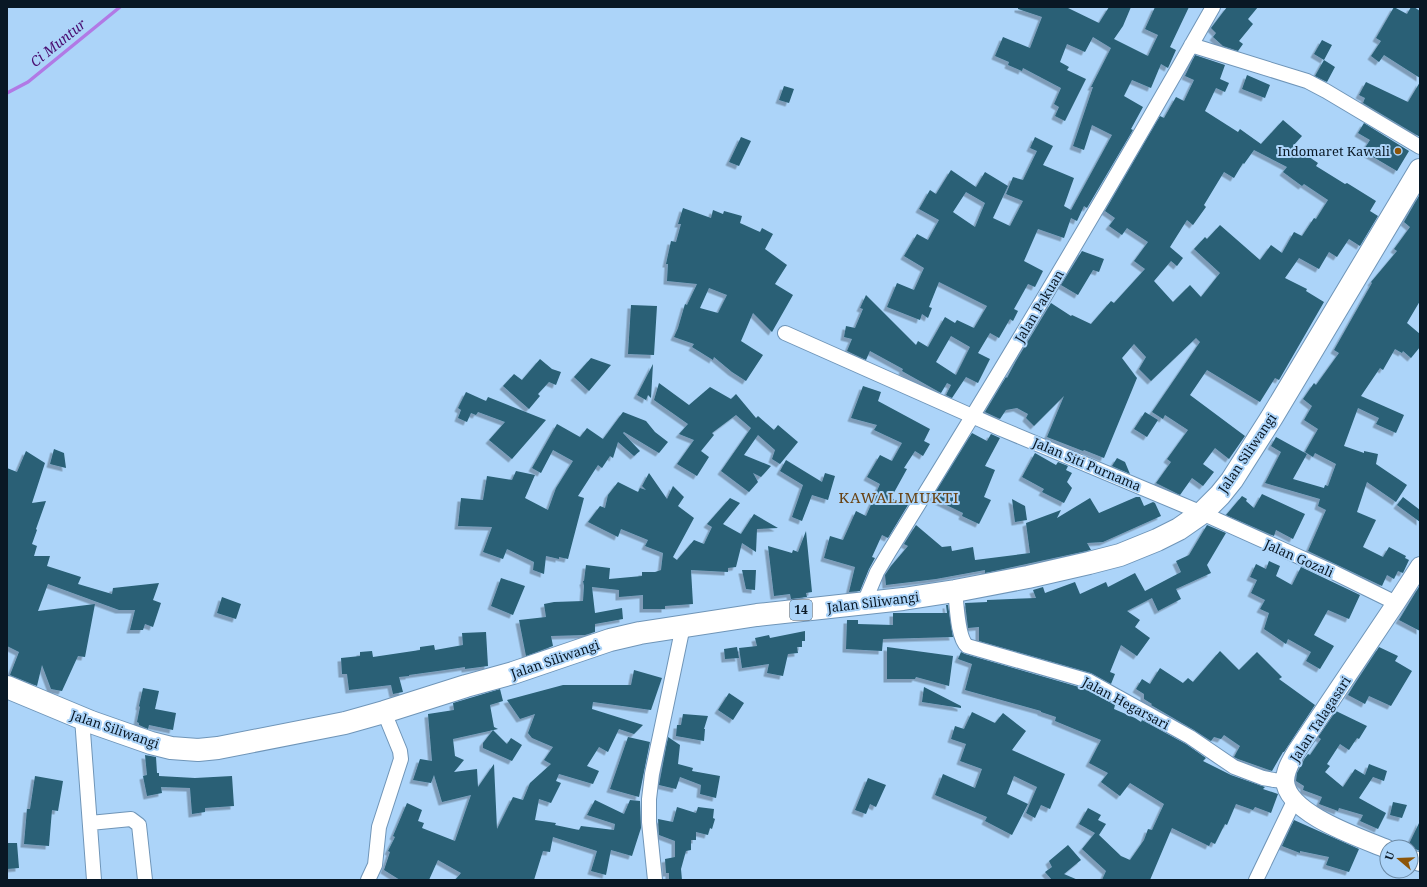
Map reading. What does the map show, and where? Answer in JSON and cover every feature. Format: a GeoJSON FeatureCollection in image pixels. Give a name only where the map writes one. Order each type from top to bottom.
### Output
{"type":"FeatureCollection","features":[{"type":"Feature","properties":{"kind":"highway","name":"Jalan Siliwangi"},"geometry":{"type":"LineString","coordinates":[[7,687],[130,737],[171,748],[198,750],[218,748],[345,723],[513,673],[610,640],[683,626],[757,615],[864,604],[955,591],[1028,577],[1120,555],[1179,529],[1202,513],[1220,495],[1232,480],[1276,411],[1420,170]]}},
{"type":"Feature","properties":{"kind":"street","name":"Jalan Pakuan"},"geometry":{"type":"LineString","coordinates":[[864,604],[877,572],[888,552],[973,416],[1107,191],[1213,7]]}},
{"type":"Feature","properties":{"kind":"street"},"geometry":{"type":"LineString","coordinates":[[1191,45],[1306,82],[1326,91],[1420,147]]}},
{"type":"Feature","properties":{"kind":"street","name":"Jalan Siti Purnama"},"geometry":{"type":"LineString","coordinates":[[785,333],[973,416],[1202,513]]}},
{"type":"Feature","properties":{"kind":"street","name":"Jalan Gozali"},"geometry":{"type":"LineString","coordinates":[[1202,513],[1335,573],[1396,603]]}},
{"type":"Feature","properties":{"kind":"street","name":"Jalan Talagasari"},"geometry":{"type":"LineString","coordinates":[[1285,781],[1286,773],[1296,752],[1420,566]]}},
{"type":"Feature","properties":{"kind":"street","name":"Jalan Hegarsari"},"geometry":{"type":"LineString","coordinates":[[955,591],[961,634],[964,643],[967,646],[1089,681],[1190,737],[1234,767],[1263,778],[1285,781]]}},
{"type":"Feature","properties":{"kind":"street"},"geometry":{"type":"LineString","coordinates":[[655,880],[649,822],[649,799],[652,774],[683,626]]}},
{"type":"Feature","properties":{"kind":"street"},"geometry":{"type":"LineString","coordinates":[[368,880],[375,865],[379,827],[401,759],[400,751],[384,712]]}},
{"type":"Feature","properties":{"kind":"street"},"geometry":{"type":"LineString","coordinates":[[82,718],[94,880]]}},
{"type":"Feature","properties":{"kind":"street"},"geometry":{"type":"LineString","coordinates":[[1285,781],[1287,789],[1309,813],[1326,823],[1379,846]]}},
{"type":"Feature","properties":{"kind":"street"},"geometry":{"type":"LineString","coordinates":[[1256,880],[1295,799]]}},
{"type":"Feature","properties":{"kind":"street"},"geometry":{"type":"LineString","coordinates":[[90,823],[131,819],[139,825],[145,880]]}},
{"type":"Feature","properties":{"kind":"building"},"geometry":{"type":"Polygon","coordinates":[[[1018,7],[1066,7],[1099,23],[1109,7],[1131,7],[1123,26],[1114,39],[1148,56],[1158,35],[1145,29],[1155,7],[1189,7],[1170,47],[1176,50],[1168,68],[1161,64],[1151,88],[1132,80],[1124,96],[1143,107],[1131,129],[1133,130],[1087,208],[1084,206],[1077,221],[1071,218],[1064,238],[1038,229],[1024,261],[1043,271],[1035,287],[1028,284],[1014,309],[1018,311],[1013,321],[1010,319],[999,338],[990,333],[978,353],[990,359],[978,383],[966,377],[952,398],[946,395],[951,385],[947,383],[941,393],[902,371],[903,369],[870,351],[866,360],[847,351],[852,339],[844,337],[846,326],[855,328],[863,309],[860,308],[866,295],[916,345],[918,341],[928,347],[945,317],[955,323],[957,320],[974,328],[987,306],[939,282],[929,307],[932,308],[928,318],[922,314],[920,320],[887,307],[897,283],[914,290],[924,268],[904,256],[917,234],[928,240],[939,220],[919,209],[930,190],[936,194],[951,170],[976,187],[985,172],[1008,186],[993,218],[1010,226],[1023,201],[1006,194],[1013,177],[1023,180],[1037,151],[1030,148],[1035,137],[1053,146],[1043,165],[1074,178],[1064,206],[1071,210],[1112,135],[1092,125],[1084,150],[1073,146],[1093,87],[1091,87],[1111,48],[1093,37],[1085,52],[1067,44],[1060,62],[1069,67],[1067,70],[1086,79],[1065,121],[1055,116],[1059,107],[1054,104],[1061,88],[1023,68],[1022,71],[1008,65],[1009,62],[995,56],[1003,37],[1030,48],[1042,17],[1018,9],[1018,7]],[[966,192],[953,212],[975,227],[985,203],[966,192]],[[951,336],[936,362],[956,375],[970,347],[951,336]]]}},
{"type":"Feature","properties":{"kind":"building"},"geometry":{"type":"Polygon","coordinates":[[[1227,7],[1258,7],[1248,19],[1253,24],[1239,41],[1243,44],[1238,51],[1223,46],[1213,37],[1216,33],[1211,28],[1227,7]]]}},
{"type":"Feature","properties":{"kind":"building"},"geometry":{"type":"Polygon","coordinates":[[[1394,7],[1407,14],[1411,7],[1414,7],[1420,11],[1420,78],[1384,55],[1379,62],[1371,56],[1381,41],[1376,38],[1394,7]]]}},
{"type":"Feature","properties":{"kind":"building"},"geometry":{"type":"Polygon","coordinates":[[[1322,40],[1332,45],[1324,60],[1314,54],[1322,40]]]}},
{"type":"Feature","properties":{"kind":"building"},"geometry":{"type":"Polygon","coordinates":[[[1195,55],[1225,65],[1220,79],[1229,83],[1225,92],[1216,88],[1205,111],[1238,132],[1240,129],[1261,144],[1283,120],[1302,136],[1293,146],[1318,163],[1316,166],[1376,201],[1370,211],[1378,216],[1360,246],[1349,239],[1337,257],[1329,252],[1319,269],[1299,258],[1285,278],[1307,289],[1306,291],[1324,302],[1279,380],[1275,378],[1260,402],[1207,370],[1190,395],[1245,436],[1229,459],[1215,448],[1203,464],[1214,472],[1203,486],[1192,478],[1180,495],[1156,483],[1171,462],[1167,459],[1188,430],[1165,415],[1163,419],[1152,412],[1200,342],[1196,338],[1151,381],[1139,369],[1146,357],[1134,344],[1122,358],[1137,378],[1104,458],[1047,437],[1064,396],[1034,426],[1026,418],[1028,414],[1017,408],[1006,410],[1000,419],[985,412],[1006,377],[1007,378],[1051,303],[1071,316],[1072,315],[1091,324],[1111,301],[1114,303],[1145,269],[1134,261],[1148,242],[1127,228],[1122,235],[1109,226],[1115,218],[1105,211],[1160,116],[1164,118],[1176,97],[1184,101],[1194,80],[1185,76],[1195,55]],[[1254,150],[1244,164],[1243,163],[1234,178],[1224,172],[1204,205],[1206,207],[1193,225],[1187,220],[1170,247],[1183,258],[1177,266],[1171,261],[1154,281],[1173,302],[1190,285],[1201,297],[1220,273],[1194,249],[1205,237],[1207,239],[1220,225],[1260,260],[1271,245],[1282,253],[1294,232],[1302,236],[1314,218],[1316,219],[1328,200],[1304,184],[1302,186],[1283,172],[1287,167],[1254,150]]]}},
{"type":"Feature","properties":{"kind":"building"},"geometry":{"type":"Polygon","coordinates":[[[1324,60],[1335,67],[1327,82],[1315,76],[1324,60]]]}},
{"type":"Feature","properties":{"kind":"building"},"geometry":{"type":"Polygon","coordinates":[[[1247,75],[1270,85],[1265,98],[1242,89],[1247,75]]]}},
{"type":"Feature","properties":{"kind":"building"},"geometry":{"type":"Polygon","coordinates":[[[1366,82],[1408,102],[1420,82],[1420,137],[1363,103],[1365,98],[1359,95],[1366,82]]]}},
{"type":"Feature","properties":{"kind":"building"},"geometry":{"type":"Polygon","coordinates":[[[784,86],[794,89],[789,103],[779,100],[784,86]]]}},
{"type":"Feature","properties":{"kind":"building"},"geometry":{"type":"Polygon","coordinates":[[[1364,123],[1409,151],[1397,171],[1363,151],[1370,140],[1358,133],[1364,123]]]}},
{"type":"Feature","properties":{"kind":"building"},"geometry":{"type":"Polygon","coordinates":[[[741,137],[751,141],[739,166],[729,162],[741,137]]]}},
{"type":"Feature","properties":{"kind":"building"},"geometry":{"type":"Polygon","coordinates":[[[1420,194],[1420,301],[1407,323],[1420,334],[1420,347],[1411,358],[1403,351],[1402,353],[1395,349],[1383,370],[1380,368],[1361,396],[1404,415],[1396,433],[1376,424],[1379,418],[1358,408],[1344,446],[1364,453],[1364,451],[1378,454],[1376,464],[1407,485],[1396,502],[1367,482],[1357,512],[1376,520],[1363,547],[1383,557],[1389,547],[1406,556],[1405,558],[1409,560],[1403,573],[1398,571],[1394,579],[1387,575],[1382,586],[1308,551],[1326,510],[1318,506],[1320,499],[1265,483],[1281,452],[1271,446],[1276,437],[1307,454],[1293,479],[1324,488],[1325,485],[1328,486],[1336,464],[1315,453],[1313,457],[1305,452],[1318,429],[1304,420],[1312,406],[1303,399],[1314,383],[1316,385],[1339,353],[1334,350],[1372,283],[1371,282],[1397,251],[1394,249],[1410,227],[1404,222],[1420,194]]]}},
{"type":"Feature","properties":{"kind":"building"},"geometry":{"type":"Polygon","coordinates":[[[683,208],[711,218],[713,210],[723,214],[724,211],[742,216],[740,223],[760,232],[762,228],[773,234],[765,249],[787,265],[775,284],[793,295],[772,332],[753,313],[741,341],[763,355],[746,381],[714,357],[713,360],[692,347],[694,344],[674,337],[685,304],[687,305],[697,284],[667,281],[668,264],[666,264],[671,241],[676,242],[681,224],[678,224],[683,208]],[[709,288],[700,308],[718,313],[727,295],[709,288]]]}},
{"type":"Feature","properties":{"kind":"building"},"geometry":{"type":"Polygon","coordinates":[[[1082,251],[1104,259],[1099,272],[1093,270],[1078,295],[1061,285],[1082,251]]]}},
{"type":"Feature","properties":{"kind":"building"},"geometry":{"type":"Polygon","coordinates":[[[631,305],[657,306],[654,355],[628,354],[631,305]]]}},
{"type":"Feature","properties":{"kind":"building"},"geometry":{"type":"Polygon","coordinates":[[[591,358],[611,365],[589,391],[574,377],[591,358]]]}},
{"type":"Feature","properties":{"kind":"building"},"geometry":{"type":"Polygon","coordinates":[[[540,359],[552,369],[561,372],[556,385],[549,382],[538,394],[540,396],[529,409],[503,386],[514,374],[522,380],[540,359]]]}},
{"type":"Feature","properties":{"kind":"building"},"geometry":{"type":"Polygon","coordinates":[[[653,364],[651,398],[648,395],[646,400],[637,395],[653,364]]]}},
{"type":"Feature","properties":{"kind":"building"},"geometry":{"type":"Polygon","coordinates":[[[659,383],[689,405],[710,387],[731,399],[736,394],[756,418],[758,416],[774,430],[778,425],[798,442],[780,464],[772,459],[775,450],[758,435],[744,455],[771,466],[761,477],[753,473],[758,482],[749,492],[721,471],[751,428],[736,415],[712,433],[714,435],[701,451],[709,457],[697,476],[677,464],[694,440],[679,434],[688,424],[654,400],[659,383]]]}},
{"type":"Feature","properties":{"kind":"building"},"geometry":{"type":"Polygon","coordinates":[[[863,386],[881,392],[878,401],[930,429],[924,441],[930,444],[923,456],[915,451],[904,468],[907,469],[891,498],[908,505],[888,538],[882,535],[872,557],[875,558],[860,591],[849,592],[855,567],[824,558],[830,536],[843,540],[856,511],[866,516],[880,484],[867,477],[880,455],[892,461],[902,443],[874,430],[877,425],[851,418],[863,386]]]}},
{"type":"Feature","properties":{"kind":"building"},"geometry":{"type":"Polygon","coordinates":[[[466,392],[486,401],[488,397],[546,420],[512,459],[489,440],[505,422],[478,412],[476,415],[471,413],[467,422],[458,418],[461,410],[458,408],[466,392]]]}},
{"type":"Feature","properties":{"kind":"building"},"geometry":{"type":"Polygon","coordinates":[[[623,412],[646,421],[655,432],[668,442],[659,453],[624,432],[623,433],[640,451],[634,456],[618,442],[613,458],[610,456],[602,468],[598,465],[578,496],[584,498],[568,559],[559,557],[559,559],[546,556],[544,574],[533,570],[534,562],[507,549],[503,559],[483,552],[492,527],[458,526],[461,498],[483,500],[487,476],[512,480],[516,471],[535,475],[525,498],[548,510],[556,488],[573,461],[553,450],[541,473],[532,468],[557,424],[580,437],[587,428],[603,439],[623,412]]]}},
{"type":"Feature","properties":{"kind":"building"},"geometry":{"type":"Polygon","coordinates":[[[1145,412],[1158,420],[1147,437],[1134,429],[1145,412]]]}},
{"type":"Feature","properties":{"kind":"building"},"geometry":{"type":"Polygon","coordinates":[[[972,433],[987,441],[991,434],[1000,438],[985,466],[995,470],[984,497],[991,500],[979,524],[962,516],[963,513],[932,498],[972,433]]]}},
{"type":"Feature","properties":{"kind":"building"},"geometry":{"type":"Polygon","coordinates":[[[54,449],[64,453],[66,468],[50,464],[54,449]]]}},
{"type":"Feature","properties":{"kind":"building"},"geometry":{"type":"Polygon","coordinates":[[[26,451],[45,463],[32,503],[46,501],[32,544],[37,546],[34,556],[50,556],[47,566],[81,577],[78,584],[112,594],[113,588],[159,583],[153,600],[161,603],[153,627],[145,624],[143,630],[130,630],[135,610],[119,610],[48,584],[38,611],[95,604],[85,657],[78,656],[62,691],[51,689],[42,665],[37,686],[10,675],[19,652],[7,646],[7,468],[17,472],[26,451]]]}},
{"type":"Feature","properties":{"kind":"building"},"geometry":{"type":"Polygon","coordinates":[[[1035,453],[1056,465],[1058,462],[1068,466],[1066,470],[1072,473],[1067,482],[1072,488],[1064,503],[1042,492],[1044,489],[1022,477],[1035,453]]]}},
{"type":"Feature","properties":{"kind":"building"},"geometry":{"type":"Polygon","coordinates":[[[1117,458],[1125,462],[1130,474],[1112,466],[1117,458]]]}},
{"type":"Feature","properties":{"kind":"building"},"geometry":{"type":"Polygon","coordinates":[[[786,460],[822,482],[825,473],[835,476],[828,500],[812,495],[802,521],[792,517],[803,485],[780,471],[786,460]]]}},
{"type":"Feature","properties":{"kind":"building"},"geometry":{"type":"Polygon","coordinates":[[[649,473],[667,499],[673,486],[684,497],[678,506],[694,518],[673,557],[677,560],[694,540],[704,544],[712,527],[707,524],[730,498],[740,503],[723,524],[741,534],[754,514],[778,528],[757,529],[756,552],[742,543],[736,567],[728,568],[728,572],[691,570],[693,604],[665,606],[665,609],[643,609],[643,595],[619,597],[619,590],[592,587],[595,613],[622,608],[623,619],[595,624],[595,632],[585,635],[551,636],[553,646],[526,656],[519,620],[546,617],[544,604],[554,602],[583,601],[583,581],[586,565],[610,568],[609,579],[642,576],[642,572],[655,572],[661,570],[663,553],[645,546],[648,540],[621,529],[618,537],[588,522],[600,506],[605,508],[608,495],[618,482],[638,492],[640,488],[646,490],[642,486],[649,473]]]}},
{"type":"Feature","properties":{"kind":"building"},"geometry":{"type":"Polygon","coordinates":[[[1262,494],[1305,514],[1293,539],[1276,530],[1274,536],[1226,515],[1242,496],[1247,499],[1246,501],[1254,508],[1262,494]]]}},
{"type":"Feature","properties":{"kind":"building"},"geometry":{"type":"Polygon","coordinates":[[[1136,497],[1140,497],[1144,506],[1153,502],[1155,503],[1161,516],[1103,542],[1087,543],[1091,550],[985,573],[985,570],[936,579],[886,585],[885,575],[908,546],[904,544],[916,525],[942,547],[951,546],[952,551],[973,547],[975,560],[1030,553],[1026,523],[1061,510],[1057,518],[1090,498],[1099,513],[1136,497]]]}},
{"type":"Feature","properties":{"kind":"building"},"geometry":{"type":"Polygon","coordinates":[[[1403,497],[1420,510],[1420,522],[1397,505],[1403,497]]]}},
{"type":"Feature","properties":{"kind":"building"},"geometry":{"type":"Polygon","coordinates":[[[1012,499],[1025,506],[1027,520],[1015,522],[1012,499]]]}},
{"type":"Feature","properties":{"kind":"building"},"geometry":{"type":"Polygon","coordinates":[[[1207,525],[1226,533],[1207,565],[1211,573],[1176,589],[1181,599],[1158,611],[1152,598],[1127,611],[1140,620],[1135,627],[1150,638],[1137,656],[1121,645],[1110,672],[1115,674],[1111,684],[1091,673],[979,641],[979,627],[968,628],[965,603],[987,602],[987,600],[1036,598],[1033,590],[1043,587],[1045,593],[1075,582],[1080,594],[1106,582],[1108,587],[1135,573],[1145,591],[1181,572],[1176,561],[1189,555],[1207,525]]]}},
{"type":"Feature","properties":{"kind":"building"},"geometry":{"type":"Polygon","coordinates":[[[806,531],[812,592],[806,593],[807,597],[791,599],[790,594],[774,596],[768,546],[792,553],[793,550],[798,552],[806,531]]]}},
{"type":"Feature","properties":{"kind":"building"},"geometry":{"type":"Polygon","coordinates":[[[1269,561],[1280,566],[1276,576],[1292,585],[1301,567],[1360,595],[1349,619],[1328,610],[1314,635],[1334,646],[1320,669],[1306,661],[1311,652],[1288,639],[1286,644],[1264,629],[1269,613],[1260,609],[1265,600],[1251,593],[1257,580],[1250,577],[1256,564],[1266,569],[1269,561]]]}},
{"type":"Feature","properties":{"kind":"building"},"geometry":{"type":"Polygon","coordinates":[[[742,570],[756,570],[755,590],[746,589],[742,570]]]}},
{"type":"Feature","properties":{"kind":"building"},"geometry":{"type":"Polygon","coordinates":[[[501,578],[525,586],[513,615],[491,606],[501,578]]]}},
{"type":"Feature","properties":{"kind":"building"},"geometry":{"type":"Polygon","coordinates":[[[1420,585],[1420,631],[1399,620],[1420,585]]]}},
{"type":"Feature","properties":{"kind":"building"},"geometry":{"type":"Polygon","coordinates":[[[222,597],[241,604],[236,619],[217,613],[222,597]]]}},
{"type":"Feature","properties":{"kind":"building"},"geometry":{"type":"Polygon","coordinates":[[[946,605],[948,605],[953,637],[883,639],[882,651],[846,649],[847,620],[858,620],[858,624],[893,625],[893,613],[947,613],[946,605]]]}},
{"type":"Feature","properties":{"kind":"building"},"geometry":{"type":"Polygon","coordinates":[[[805,631],[805,641],[802,641],[802,647],[797,647],[798,653],[788,654],[783,676],[767,673],[769,664],[742,668],[739,648],[757,646],[755,638],[769,635],[770,638],[805,631]]]}},
{"type":"Feature","properties":{"kind":"building"},"geometry":{"type":"Polygon","coordinates":[[[486,632],[488,666],[465,669],[465,667],[399,677],[403,692],[393,694],[391,685],[349,690],[347,674],[342,674],[341,658],[360,656],[360,652],[372,651],[373,657],[420,650],[420,647],[434,645],[435,650],[463,645],[462,633],[486,632]]]}},
{"type":"Feature","properties":{"kind":"building"},"geometry":{"type":"Polygon","coordinates":[[[737,647],[739,658],[725,659],[724,649],[737,647]]]}},
{"type":"Feature","properties":{"kind":"building"},"geometry":{"type":"Polygon","coordinates":[[[887,647],[953,656],[949,686],[916,677],[915,679],[887,679],[887,647]]]}},
{"type":"Feature","properties":{"kind":"building"},"geometry":{"type":"Polygon","coordinates":[[[1379,647],[1398,656],[1395,661],[1412,671],[1391,706],[1369,696],[1365,704],[1348,695],[1379,647]]]}},
{"type":"Feature","properties":{"kind":"building"},"geometry":{"type":"Polygon","coordinates":[[[1220,651],[1239,670],[1257,652],[1282,677],[1279,679],[1315,705],[1272,771],[1234,757],[1240,746],[1224,735],[1221,739],[1214,737],[1211,741],[1151,705],[1152,704],[1144,699],[1144,694],[1136,689],[1142,679],[1150,684],[1160,668],[1183,683],[1188,678],[1193,682],[1220,651]]]}},
{"type":"Feature","properties":{"kind":"building"},"geometry":{"type":"Polygon","coordinates":[[[961,652],[1086,689],[1115,705],[1114,709],[1141,722],[1142,720],[1186,744],[1206,758],[1203,761],[1231,775],[1265,787],[1263,789],[1278,794],[1271,813],[1255,807],[1253,810],[1236,804],[1227,825],[1225,824],[1215,844],[1211,842],[1209,846],[1172,828],[1150,880],[1102,880],[1106,871],[1082,849],[1095,833],[1079,824],[1088,808],[1101,815],[1098,820],[1106,824],[1099,835],[1121,856],[1130,860],[1144,840],[1148,829],[1152,830],[1164,804],[1130,783],[1120,796],[1101,782],[1108,773],[1089,763],[1101,740],[1055,721],[1056,717],[1041,711],[965,690],[972,664],[958,659],[961,652]]]}},
{"type":"Feature","properties":{"kind":"building"},"geometry":{"type":"Polygon","coordinates":[[[634,670],[662,678],[651,710],[593,702],[592,709],[643,725],[634,734],[619,729],[608,752],[599,747],[587,766],[599,771],[593,784],[559,774],[556,781],[561,783],[551,803],[539,799],[535,820],[556,823],[555,825],[579,830],[581,826],[614,830],[615,824],[587,815],[595,800],[624,814],[630,800],[640,801],[641,828],[632,856],[611,850],[606,875],[591,871],[597,851],[553,837],[550,852],[543,851],[534,880],[455,880],[461,873],[438,860],[429,880],[400,880],[384,870],[390,852],[388,851],[395,837],[393,836],[407,803],[422,810],[418,821],[424,823],[422,828],[455,841],[471,795],[442,802],[434,775],[431,783],[413,780],[420,759],[432,761],[428,714],[454,710],[453,703],[500,689],[503,701],[490,705],[494,727],[498,729],[453,739],[455,756],[464,760],[454,772],[477,769],[478,787],[494,764],[497,829],[513,797],[523,800],[530,783],[551,764],[544,760],[553,747],[532,738],[528,733],[535,714],[520,719],[507,700],[563,685],[631,685],[634,670]]]}},
{"type":"Feature","properties":{"kind":"building"},"geometry":{"type":"Polygon","coordinates":[[[924,687],[961,706],[961,708],[922,702],[924,687]]]}},
{"type":"Feature","properties":{"kind":"building"},"geometry":{"type":"Polygon","coordinates":[[[143,688],[159,691],[155,709],[176,713],[173,730],[149,725],[148,729],[139,725],[137,722],[143,688]]]}},
{"type":"Feature","properties":{"kind":"building"},"geometry":{"type":"Polygon","coordinates":[[[729,693],[744,703],[733,720],[718,710],[729,693]]]}},
{"type":"Feature","properties":{"kind":"building"},"geometry":{"type":"Polygon","coordinates":[[[1336,711],[1367,726],[1359,739],[1357,738],[1349,750],[1340,744],[1327,764],[1330,766],[1325,772],[1343,787],[1355,769],[1365,775],[1369,764],[1387,771],[1384,781],[1373,777],[1359,798],[1386,813],[1378,829],[1360,821],[1363,815],[1339,808],[1338,811],[1319,804],[1322,797],[1303,790],[1304,786],[1296,781],[1297,773],[1305,758],[1308,754],[1310,755],[1321,739],[1318,737],[1336,711]]]}},
{"type":"Feature","properties":{"kind":"building"},"geometry":{"type":"Polygon","coordinates":[[[972,712],[995,723],[1003,713],[1026,731],[1012,750],[1065,774],[1050,809],[1041,805],[1035,818],[1026,813],[1037,787],[1014,776],[1007,794],[1028,804],[1012,835],[985,821],[987,817],[935,795],[943,774],[975,788],[982,769],[960,761],[966,744],[951,739],[955,726],[964,729],[972,712]]]}},
{"type":"Feature","properties":{"kind":"building"},"geometry":{"type":"Polygon","coordinates":[[[683,714],[708,716],[704,729],[704,741],[676,736],[677,725],[681,725],[683,714]]]}},
{"type":"Feature","properties":{"kind":"building"},"geometry":{"type":"Polygon","coordinates":[[[493,730],[507,744],[511,738],[522,745],[512,761],[483,748],[483,743],[493,730]]]}},
{"type":"Feature","properties":{"kind":"building"},"geometry":{"type":"Polygon","coordinates":[[[628,737],[650,742],[639,797],[610,789],[628,737]]]}},
{"type":"Feature","properties":{"kind":"building"},"geometry":{"type":"Polygon","coordinates":[[[668,737],[680,745],[678,764],[693,768],[692,771],[720,776],[716,798],[700,794],[701,785],[680,777],[676,789],[659,785],[668,737]]]}},
{"type":"Feature","properties":{"kind":"building"},"geometry":{"type":"Polygon","coordinates":[[[145,755],[156,757],[157,773],[159,773],[159,776],[195,778],[232,776],[234,806],[205,808],[205,812],[192,814],[190,788],[161,787],[162,793],[147,796],[143,776],[147,775],[145,755]]]}},
{"type":"Feature","properties":{"kind":"building"},"geometry":{"type":"Polygon","coordinates":[[[35,776],[63,781],[58,811],[52,810],[49,846],[24,844],[27,809],[30,809],[35,776]]]}},
{"type":"Feature","properties":{"kind":"building"},"geometry":{"type":"Polygon","coordinates":[[[868,778],[886,785],[876,807],[870,804],[866,814],[855,810],[868,778]]]}},
{"type":"Feature","properties":{"kind":"building"},"geometry":{"type":"Polygon","coordinates":[[[1393,802],[1407,805],[1402,818],[1390,815],[1393,802]]]}},
{"type":"Feature","properties":{"kind":"building"},"geometry":{"type":"Polygon","coordinates":[[[677,807],[696,813],[698,807],[714,809],[713,818],[715,819],[712,829],[710,828],[708,835],[696,832],[696,840],[691,840],[691,850],[686,851],[681,869],[682,880],[669,880],[669,873],[666,873],[665,859],[675,857],[675,841],[659,835],[658,819],[673,822],[677,807]]]}},
{"type":"Feature","properties":{"kind":"building"},"geometry":{"type":"Polygon","coordinates":[[[1294,820],[1359,849],[1349,872],[1326,865],[1329,857],[1300,851],[1300,853],[1282,846],[1294,820]]]}},
{"type":"Feature","properties":{"kind":"building"},"geometry":{"type":"Polygon","coordinates":[[[1420,821],[1420,851],[1419,839],[1411,839],[1420,821]]]}},
{"type":"Feature","properties":{"kind":"building"},"geometry":{"type":"Polygon","coordinates":[[[7,843],[17,843],[19,868],[7,869],[7,843]]]}},
{"type":"Feature","properties":{"kind":"building"},"geometry":{"type":"Polygon","coordinates":[[[1068,845],[1081,860],[1064,874],[1078,880],[1052,880],[1045,872],[1052,867],[1049,861],[1068,845]]]}},
{"type":"Feature","properties":{"kind":"waterway","name":"Ci Muntur"},"geometry":{"type":"LineString","coordinates":[[7,93],[28,82],[120,7]]}},
{"type":"Feature","properties":{"kind":"place","name":"Indomaret Kawali"},"geometry":{"type":"Point","coordinates":[1398,151]}},
{"type":"Feature","properties":{"kind":"district","name":"KAWALIMUKTI"},"geometry":{"type":"Point","coordinates":[899,498]}}]}
